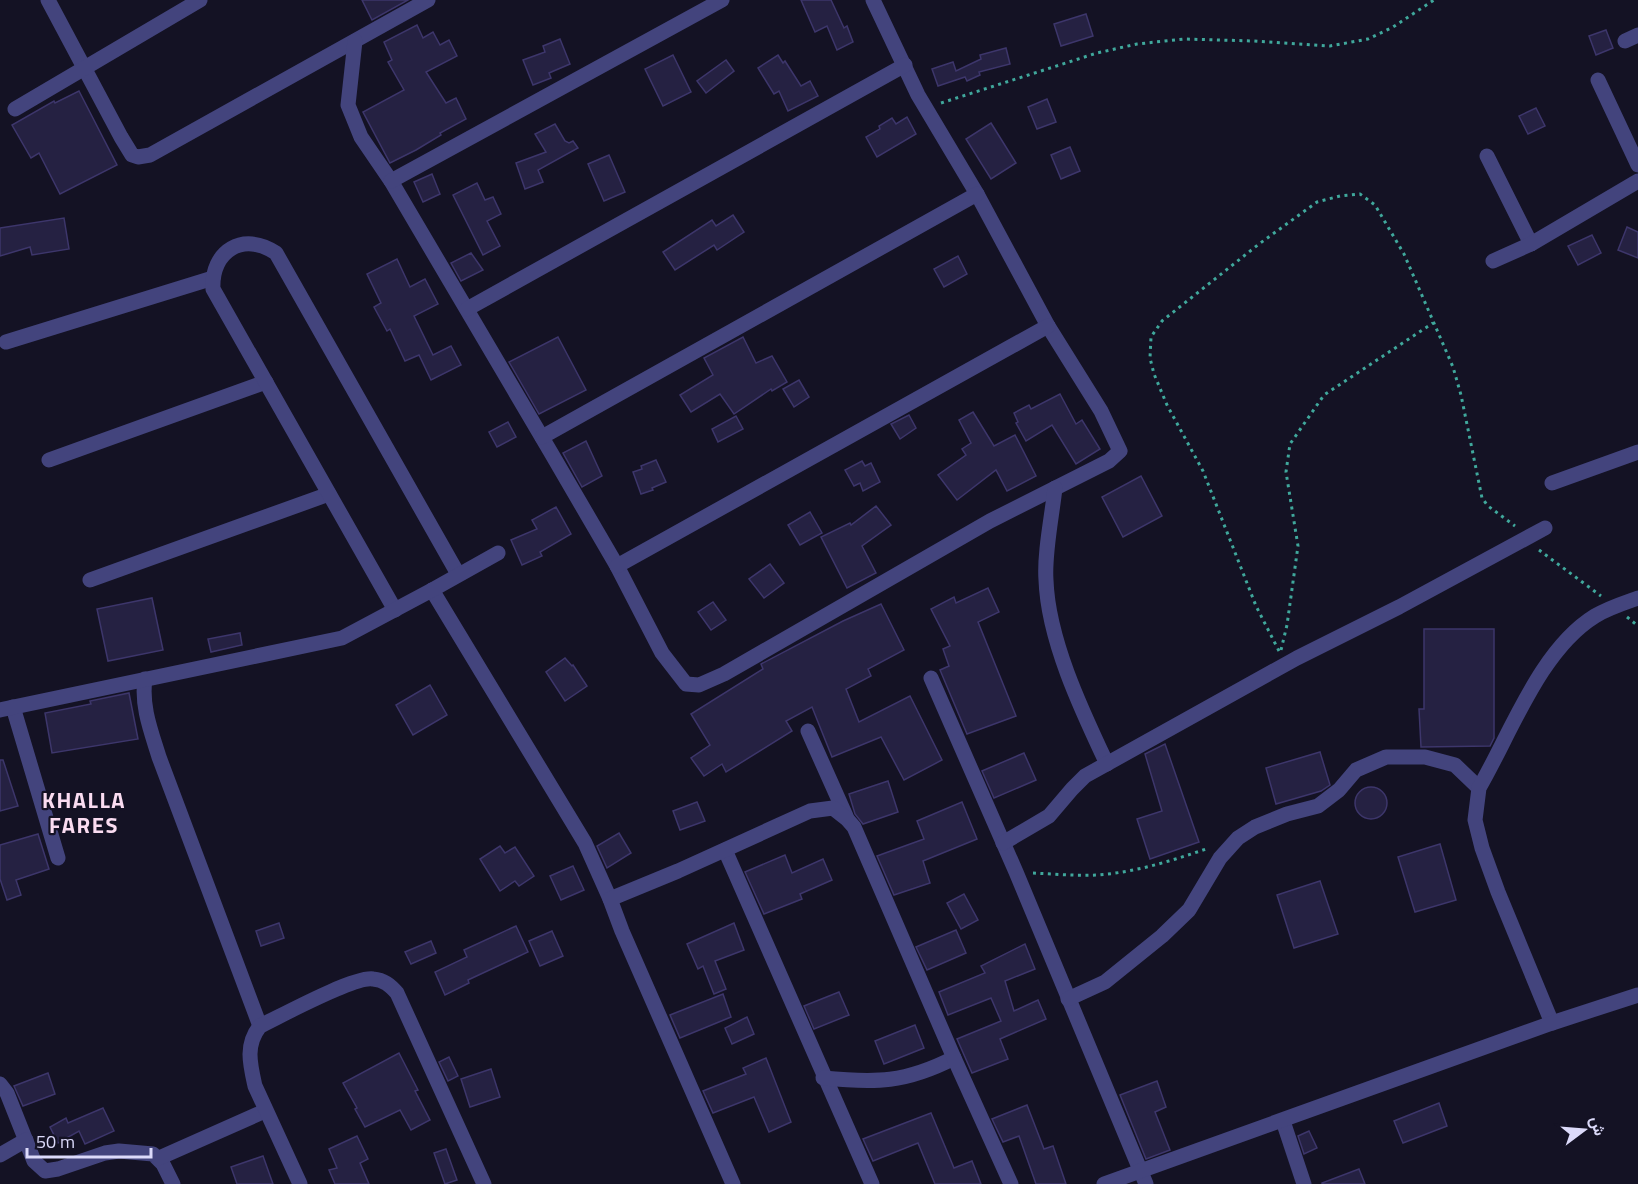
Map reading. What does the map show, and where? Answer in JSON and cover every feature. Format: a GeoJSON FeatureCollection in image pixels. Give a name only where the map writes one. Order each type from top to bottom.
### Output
{"type":"FeatureCollection","features":[{"type":"Feature","properties":{"kind":"street"},"geometry":{"type":"LineString","coordinates":[[48,0],[132,155],[144,157],[428,0]]}},
{"type":"Feature","properties":{"kind":"street"},"geometry":{"type":"LineString","coordinates":[[15,109],[200,0]]}},
{"type":"Feature","properties":{"kind":"street"},"geometry":{"type":"LineString","coordinates":[[391,181],[722,0]]}},
{"type":"Feature","properties":{"kind":"street"},"geometry":{"type":"LineString","coordinates":[[355,41],[348,105],[361,137],[391,181],[542,437],[617,566],[662,653],[686,684],[699,685],[724,674],[990,521],[1109,460],[1120,450],[1101,411],[1048,326],[977,194],[918,95],[873,0]]}},
{"type":"Feature","properties":{"kind":"street"},"geometry":{"type":"LineString","coordinates":[[467,309],[904,65]]}},
{"type":"Feature","properties":{"kind":"street"},"geometry":{"type":"LineString","coordinates":[[1598,80],[1638,165]]}},
{"type":"Feature","properties":{"kind":"street"},"geometry":{"type":"LineString","coordinates":[[1487,156],[1532,244]]}},
{"type":"Feature","properties":{"kind":"street"},"geometry":{"type":"LineString","coordinates":[[1493,261],[1532,244],[1638,181]]}},
{"type":"Feature","properties":{"kind":"street"},"geometry":{"type":"LineString","coordinates":[[542,437],[977,194]]}},
{"type":"Feature","properties":{"kind":"street"},"geometry":{"type":"LineString","coordinates":[[395,610],[213,289],[213,278],[220,259],[236,246],[257,244],[276,253],[458,574]]}},
{"type":"Feature","properties":{"kind":"street"},"geometry":{"type":"LineString","coordinates":[[6,342],[213,278]]}},
{"type":"Feature","properties":{"kind":"street"},"geometry":{"type":"LineString","coordinates":[[617,566],[1048,326]]}},
{"type":"Feature","properties":{"kind":"street"},"geometry":{"type":"LineString","coordinates":[[50,460],[266,382]]}},
{"type":"Feature","properties":{"kind":"street"},"geometry":{"type":"LineString","coordinates":[[1552,483],[1638,452]]}},
{"type":"Feature","properties":{"kind":"street"},"geometry":{"type":"LineString","coordinates":[[1055,488],[1045,578],[1048,604],[1055,633],[1081,707],[1107,764]]}},
{"type":"Feature","properties":{"kind":"street"},"geometry":{"type":"LineString","coordinates":[[90,580],[329,494]]}},
{"type":"Feature","properties":{"kind":"street"},"geometry":{"type":"LineString","coordinates":[[1004,843],[1049,816],[1085,776],[1297,658],[1545,528]]}},
{"type":"Feature","properties":{"kind":"street"},"geometry":{"type":"LineString","coordinates":[[58,858],[6,708],[342,638],[498,553]]}},
{"type":"Feature","properties":{"kind":"street"},"geometry":{"type":"LineString","coordinates":[[432,590],[585,843],[733,1184]]}},
{"type":"Feature","properties":{"kind":"street"},"geometry":{"type":"LineString","coordinates":[[1552,1023],[1482,848],[1475,820],[1479,788],[1532,689],[1557,651],[1576,631],[1596,615],[1638,598]]}},
{"type":"Feature","properties":{"kind":"street"},"geometry":{"type":"LineString","coordinates":[[931,678],[1004,843],[1144,1178]]}},
{"type":"Feature","properties":{"kind":"street"},"geometry":{"type":"LineString","coordinates":[[145,679],[143,693],[146,715],[159,757],[260,1026]]}},
{"type":"Feature","properties":{"kind":"street"},"geometry":{"type":"LineString","coordinates":[[808,731],[847,819],[858,837],[1011,1184]]}},
{"type":"Feature","properties":{"kind":"street"},"geometry":{"type":"LineString","coordinates":[[1068,999],[1105,982],[1162,936],[1189,910],[1220,858],[1238,838],[1255,827],[1287,814],[1318,806],[1340,790],[1356,770],[1386,757],[1425,757],[1455,765],[1479,788]]}},
{"type":"Feature","properties":{"kind":"street"},"geometry":{"type":"LineString","coordinates":[[610,899],[810,811],[833,808],[847,819]]}},
{"type":"Feature","properties":{"kind":"street"},"geometry":{"type":"LineString","coordinates":[[725,850],[823,1078],[872,1184]]}},
{"type":"Feature","properties":{"kind":"street"},"geometry":{"type":"LineString","coordinates":[[300,1184],[255,1086],[251,1069],[252,1036],[260,1026],[354,981],[371,978],[386,982],[397,993],[484,1184]]}},
{"type":"Feature","properties":{"kind":"street"},"geometry":{"type":"LineString","coordinates":[[1104,1184],[1144,1178],[1283,1121],[1552,1023],[1638,995]]}},
{"type":"Feature","properties":{"kind":"street"},"geometry":{"type":"LineString","coordinates":[[823,1078],[885,1081],[912,1076],[954,1058]]}},
{"type":"Feature","properties":{"kind":"street"},"geometry":{"type":"LineString","coordinates":[[0,1084],[7,1093],[34,1161],[45,1171],[58,1169],[105,1153],[119,1151],[153,1154],[159,1158],[173,1184]]}},
{"type":"Feature","properties":{"kind":"street"},"geometry":{"type":"LineString","coordinates":[[159,1158],[265,1111]]}},
{"type":"Feature","properties":{"kind":"street"},"geometry":{"type":"LineString","coordinates":[[1283,1121],[1304,1184]]}},
{"type":"Feature","properties":{"kind":"street"},"geometry":{"type":"LineString","coordinates":[[0,1155],[26,1140]]}},
{"type":"Feature","properties":{"kind":"path"},"geometry":{"type":"LineString","coordinates":[[941,103],[1096,52],[1137,44],[1184,39],[1330,45],[1368,39],[1393,27],[1434,0]]}},
{"type":"Feature","properties":{"kind":"path"},"geometry":{"type":"LineString","coordinates":[[1433,322],[1324,395],[1290,444],[1286,472],[1298,546],[1287,625],[1280,653],[1256,606],[1203,471],[1167,405],[1154,374],[1150,358],[1151,338],[1162,321],[1259,244],[1317,202],[1360,194],[1374,205],[1404,254],[1453,367],[1482,498],[1488,506],[1515,527],[1547,558],[1616,607],[1638,626]]}},
{"type":"Feature","properties":{"kind":"path"},"geometry":{"type":"LineString","coordinates":[[1016,872],[1096,875],[1123,872],[1147,868],[1207,849]]}},
{"type":"Feature","properties":{"kind":"building"},"geometry":{"type":"Polygon","coordinates":[[[362,0],[408,0],[372,20],[362,0]]]}},
{"type":"Feature","properties":{"kind":"building"},"geometry":{"type":"Polygon","coordinates":[[[801,0],[831,0],[844,28],[847,26],[853,42],[837,50],[827,26],[815,32],[801,0]]]}},
{"type":"Feature","properties":{"kind":"building"},"geometry":{"type":"Polygon","coordinates":[[[1086,14],[1093,36],[1061,46],[1054,24],[1086,14]]]}},
{"type":"Feature","properties":{"kind":"building"},"geometry":{"type":"Polygon","coordinates":[[[417,25],[423,38],[433,32],[440,45],[449,40],[457,56],[426,72],[446,103],[456,98],[466,119],[390,163],[363,112],[404,90],[388,62],[392,60],[384,42],[417,25]]]}},
{"type":"Feature","properties":{"kind":"building"},"geometry":{"type":"Polygon","coordinates":[[[1606,30],[1613,48],[1596,55],[1589,36],[1606,30]]]}},
{"type":"Feature","properties":{"kind":"building"},"geometry":{"type":"Polygon","coordinates":[[[560,39],[570,64],[549,73],[551,78],[533,85],[523,60],[545,52],[543,46],[560,39]]]}},
{"type":"Feature","properties":{"kind":"building"},"geometry":{"type":"Polygon","coordinates":[[[1006,48],[1010,64],[979,72],[980,75],[967,81],[965,77],[938,86],[932,69],[953,62],[956,71],[981,59],[980,55],[1006,48]]]}},
{"type":"Feature","properties":{"kind":"building"},"geometry":{"type":"Polygon","coordinates":[[[673,55],[691,92],[663,106],[645,69],[673,55]]]}},
{"type":"Feature","properties":{"kind":"building"},"geometry":{"type":"Polygon","coordinates":[[[778,55],[783,63],[785,61],[801,86],[810,81],[818,96],[788,111],[779,91],[774,94],[758,68],[778,55]]]}},
{"type":"Feature","properties":{"kind":"building"},"geometry":{"type":"Polygon","coordinates":[[[726,60],[734,71],[706,93],[697,81],[726,60]]]}},
{"type":"Feature","properties":{"kind":"building"},"geometry":{"type":"Polygon","coordinates":[[[79,91],[117,165],[60,194],[39,153],[31,158],[12,125],[54,101],[55,103],[79,91]]]}},
{"type":"Feature","properties":{"kind":"building"},"geometry":{"type":"Polygon","coordinates":[[[1047,99],[1056,122],[1037,129],[1028,107],[1047,99]]]}},
{"type":"Feature","properties":{"kind":"building"},"geometry":{"type":"Polygon","coordinates":[[[1536,108],[1545,126],[1528,134],[1519,116],[1536,108]]]}},
{"type":"Feature","properties":{"kind":"building"},"geometry":{"type":"Polygon","coordinates":[[[907,117],[916,134],[877,157],[866,137],[880,129],[879,126],[892,118],[896,124],[907,117]]]}},
{"type":"Feature","properties":{"kind":"building"},"geometry":{"type":"Polygon","coordinates":[[[991,123],[1016,163],[991,179],[966,139],[991,123]]]}},
{"type":"Feature","properties":{"kind":"building"},"geometry":{"type":"Polygon","coordinates":[[[555,124],[565,141],[569,143],[573,141],[578,148],[538,170],[543,182],[525,189],[516,163],[546,152],[535,134],[555,124]]]}},
{"type":"Feature","properties":{"kind":"building"},"geometry":{"type":"Polygon","coordinates":[[[1070,147],[1080,171],[1061,179],[1051,155],[1070,147]]]}},
{"type":"Feature","properties":{"kind":"building"},"geometry":{"type":"Polygon","coordinates":[[[609,155],[625,192],[604,201],[588,164],[609,155]]]}},
{"type":"Feature","properties":{"kind":"building"},"geometry":{"type":"Polygon","coordinates":[[[432,174],[440,194],[423,202],[414,182],[432,174]]]}},
{"type":"Feature","properties":{"kind":"building"},"geometry":{"type":"Polygon","coordinates":[[[477,183],[485,200],[493,197],[501,214],[487,221],[500,246],[483,255],[453,195],[477,183]]]}},
{"type":"Feature","properties":{"kind":"building"},"geometry":{"type":"Polygon","coordinates":[[[733,215],[744,232],[717,250],[714,245],[675,270],[663,252],[712,220],[716,226],[733,215]]]}},
{"type":"Feature","properties":{"kind":"building"},"geometry":{"type":"Polygon","coordinates":[[[64,218],[69,249],[32,255],[30,247],[0,256],[0,228],[64,218]]]}},
{"type":"Feature","properties":{"kind":"building"},"geometry":{"type":"Polygon","coordinates":[[[1627,227],[1638,232],[1638,258],[1618,250],[1627,227]]]}},
{"type":"Feature","properties":{"kind":"building"},"geometry":{"type":"Polygon","coordinates":[[[1592,235],[1601,253],[1578,265],[1568,246],[1592,235]]]}},
{"type":"Feature","properties":{"kind":"building"},"geometry":{"type":"Polygon","coordinates":[[[471,253],[483,270],[461,281],[451,263],[471,253]]]}},
{"type":"Feature","properties":{"kind":"building"},"geometry":{"type":"Polygon","coordinates":[[[958,256],[967,274],[944,287],[934,269],[958,256]]]}},
{"type":"Feature","properties":{"kind":"building"},"geometry":{"type":"Polygon","coordinates":[[[397,259],[410,287],[425,279],[438,304],[414,316],[433,355],[451,346],[461,365],[431,380],[419,355],[405,361],[390,329],[387,331],[374,307],[381,303],[367,274],[397,259]]]}},
{"type":"Feature","properties":{"kind":"building"},"geometry":{"type":"Polygon","coordinates":[[[558,337],[586,390],[539,414],[509,362],[558,337]]]}},
{"type":"Feature","properties":{"kind":"building"},"geometry":{"type":"Polygon","coordinates":[[[743,337],[756,363],[772,356],[787,382],[772,391],[771,389],[734,414],[720,394],[691,412],[680,395],[713,375],[704,358],[743,337]]]}},
{"type":"Feature","properties":{"kind":"building"},"geometry":{"type":"Polygon","coordinates":[[[799,380],[809,397],[794,407],[783,389],[799,380]]]}},
{"type":"Feature","properties":{"kind":"building"},"geometry":{"type":"Polygon","coordinates":[[[1060,394],[1076,424],[1082,420],[1100,449],[1076,464],[1052,425],[1026,441],[1016,423],[1018,422],[1014,413],[1029,405],[1031,409],[1060,394]]]}},
{"type":"Feature","properties":{"kind":"building"},"geometry":{"type":"Polygon","coordinates":[[[973,412],[994,446],[1015,435],[1036,476],[1007,491],[996,470],[957,500],[938,475],[966,455],[962,449],[971,443],[959,420],[973,412]]]}},
{"type":"Feature","properties":{"kind":"building"},"geometry":{"type":"Polygon","coordinates":[[[909,415],[916,428],[900,439],[891,424],[909,415]]]}},
{"type":"Feature","properties":{"kind":"building"},"geometry":{"type":"Polygon","coordinates":[[[736,416],[743,429],[718,442],[712,429],[736,416]]]}},
{"type":"Feature","properties":{"kind":"building"},"geometry":{"type":"Polygon","coordinates":[[[508,422],[516,437],[497,447],[489,432],[508,422]]]}},
{"type":"Feature","properties":{"kind":"building"},"geometry":{"type":"Polygon","coordinates":[[[586,441],[602,476],[582,487],[563,453],[586,441]]]}},
{"type":"Feature","properties":{"kind":"building"},"geometry":{"type":"Polygon","coordinates":[[[656,460],[666,482],[641,494],[633,472],[656,460]]]}},
{"type":"Feature","properties":{"kind":"building"},"geometry":{"type":"Polygon","coordinates":[[[862,461],[865,466],[871,463],[880,482],[863,491],[860,483],[854,486],[845,470],[862,461]]]}},
{"type":"Feature","properties":{"kind":"building"},"geometry":{"type":"Polygon","coordinates":[[[1141,476],[1162,516],[1123,537],[1102,497],[1141,476]]]}},
{"type":"Feature","properties":{"kind":"building"},"geometry":{"type":"Polygon","coordinates":[[[876,506],[891,525],[862,546],[876,573],[847,588],[821,537],[850,523],[851,525],[876,506]]]}},
{"type":"Feature","properties":{"kind":"building"},"geometry":{"type":"Polygon","coordinates":[[[556,507],[571,534],[540,552],[542,556],[522,565],[511,540],[537,529],[532,520],[556,507]]]}},
{"type":"Feature","properties":{"kind":"building"},"geometry":{"type":"Polygon","coordinates":[[[810,512],[822,533],[800,545],[788,525],[810,512]]]}},
{"type":"Feature","properties":{"kind":"building"},"geometry":{"type":"Polygon","coordinates":[[[770,564],[784,583],[764,598],[749,579],[770,564]]]}},
{"type":"Feature","properties":{"kind":"building"},"geometry":{"type":"Polygon","coordinates":[[[988,588],[999,612],[978,622],[1016,716],[967,734],[940,670],[949,666],[943,649],[950,646],[931,609],[954,597],[956,603],[988,588]]]}},
{"type":"Feature","properties":{"kind":"building"},"geometry":{"type":"Polygon","coordinates":[[[152,598],[163,650],[108,661],[97,609],[152,598]]]}},
{"type":"Feature","properties":{"kind":"building"},"geometry":{"type":"Polygon","coordinates":[[[713,602],[726,620],[711,630],[698,612],[713,602]]]}},
{"type":"Feature","properties":{"kind":"building"},"geometry":{"type":"Polygon","coordinates":[[[881,604],[904,650],[868,669],[871,676],[846,689],[859,722],[910,696],[942,760],[904,780],[881,737],[832,757],[812,707],[786,721],[792,731],[726,772],[722,764],[704,776],[691,758],[710,745],[691,714],[763,669],[761,664],[881,604]]]}},
{"type":"Feature","properties":{"kind":"building"},"geometry":{"type":"Polygon","coordinates":[[[1424,629],[1494,629],[1494,738],[1490,746],[1421,747],[1419,709],[1424,709],[1424,629]]]}},
{"type":"Feature","properties":{"kind":"building"},"geometry":{"type":"Polygon","coordinates":[[[240,633],[242,645],[211,652],[208,639],[240,633]]]}},
{"type":"Feature","properties":{"kind":"building"},"geometry":{"type":"Polygon","coordinates":[[[565,658],[573,665],[587,686],[565,701],[546,672],[565,658]]]}},
{"type":"Feature","properties":{"kind":"building"},"geometry":{"type":"Polygon","coordinates":[[[430,685],[447,715],[413,735],[396,705],[430,685]]]}},
{"type":"Feature","properties":{"kind":"building"},"geometry":{"type":"Polygon","coordinates":[[[129,693],[138,739],[52,753],[45,713],[91,704],[90,701],[129,693]]]}},
{"type":"Feature","properties":{"kind":"building"},"geometry":{"type":"Polygon","coordinates":[[[1165,744],[1199,842],[1150,859],[1137,819],[1162,811],[1145,754],[1165,744]]]}},
{"type":"Feature","properties":{"kind":"building"},"geometry":{"type":"Polygon","coordinates":[[[1320,752],[1330,785],[1321,791],[1276,804],[1266,768],[1320,752]]]}},
{"type":"Feature","properties":{"kind":"building"},"geometry":{"type":"Polygon","coordinates":[[[1024,753],[1036,780],[994,798],[982,771],[1024,753]]]}},
{"type":"Feature","properties":{"kind":"building"},"geometry":{"type":"Polygon","coordinates":[[[0,760],[3,760],[18,806],[0,811],[0,760]]]}},
{"type":"Feature","properties":{"kind":"building"},"geometry":{"type":"Polygon","coordinates":[[[888,781],[898,812],[863,824],[855,814],[849,794],[888,781]]]}},
{"type":"Feature","properties":{"kind":"building"},"geometry":{"type":"Polygon","coordinates":[[[1371,787],[1382,792],[1387,803],[1382,814],[1371,819],[1360,814],[1355,803],[1360,792],[1371,787]]]}},
{"type":"Feature","properties":{"kind":"building"},"geometry":{"type":"Polygon","coordinates":[[[697,802],[705,821],[680,830],[673,811],[697,802]]]}},
{"type":"Feature","properties":{"kind":"building"},"geometry":{"type":"Polygon","coordinates":[[[962,802],[977,839],[923,861],[930,883],[894,895],[877,856],[924,839],[917,821],[962,802]]]}},
{"type":"Feature","properties":{"kind":"building"},"geometry":{"type":"Polygon","coordinates":[[[619,833],[631,853],[607,868],[597,846],[619,833]]]}},
{"type":"Feature","properties":{"kind":"building"},"geometry":{"type":"Polygon","coordinates":[[[38,834],[49,869],[16,880],[21,895],[7,900],[0,879],[0,845],[38,834]]]}},
{"type":"Feature","properties":{"kind":"building"},"geometry":{"type":"Polygon","coordinates":[[[1440,844],[1456,900],[1415,912],[1398,857],[1440,844]]]}},
{"type":"Feature","properties":{"kind":"building"},"geometry":{"type":"Polygon","coordinates":[[[500,846],[505,853],[515,847],[534,876],[519,886],[515,881],[500,891],[480,859],[500,846]]]}},
{"type":"Feature","properties":{"kind":"building"},"geometry":{"type":"Polygon","coordinates":[[[785,855],[792,873],[823,859],[832,880],[800,894],[802,899],[764,914],[745,872],[785,855]]]}},
{"type":"Feature","properties":{"kind":"building"},"geometry":{"type":"Polygon","coordinates":[[[573,866],[584,890],[561,900],[550,876],[573,866]]]}},
{"type":"Feature","properties":{"kind":"building"},"geometry":{"type":"Polygon","coordinates":[[[1320,881],[1338,934],[1294,948],[1277,895],[1320,881]]]}},
{"type":"Feature","properties":{"kind":"building"},"geometry":{"type":"Polygon","coordinates":[[[964,894],[978,920],[961,929],[947,903],[964,894]]]}},
{"type":"Feature","properties":{"kind":"building"},"geometry":{"type":"Polygon","coordinates":[[[279,923],[284,938],[261,946],[256,931],[279,923]]]}},
{"type":"Feature","properties":{"kind":"building"},"geometry":{"type":"Polygon","coordinates":[[[734,923],[744,950],[715,961],[726,989],[714,994],[703,966],[698,969],[687,944],[734,923]]]}},
{"type":"Feature","properties":{"kind":"building"},"geometry":{"type":"Polygon","coordinates":[[[516,926],[528,952],[468,980],[469,983],[445,995],[435,972],[467,957],[464,950],[516,926]]]}},
{"type":"Feature","properties":{"kind":"building"},"geometry":{"type":"Polygon","coordinates":[[[956,930],[966,953],[927,970],[916,947],[956,930]]]}},
{"type":"Feature","properties":{"kind":"building"},"geometry":{"type":"Polygon","coordinates":[[[552,931],[563,956],[540,966],[529,941],[552,931]]]}},
{"type":"Feature","properties":{"kind":"building"},"geometry":{"type":"Polygon","coordinates":[[[431,941],[436,953],[411,964],[405,952],[431,941]]]}},
{"type":"Feature","properties":{"kind":"building"},"geometry":{"type":"Polygon","coordinates":[[[1025,944],[1035,969],[1005,981],[1014,1011],[1038,1000],[1046,1019],[1000,1039],[1008,1059],[972,1073],[957,1039],[1001,1021],[991,998],[948,1015],[939,992],[985,973],[981,966],[1025,944]]]}},
{"type":"Feature","properties":{"kind":"building"},"geometry":{"type":"Polygon","coordinates":[[[839,992],[849,1015],[814,1029],[804,1006],[839,992]]]}},
{"type":"Feature","properties":{"kind":"building"},"geometry":{"type":"Polygon","coordinates":[[[723,994],[731,1017],[680,1038],[670,1015],[723,994]]]}},
{"type":"Feature","properties":{"kind":"building"},"geometry":{"type":"Polygon","coordinates":[[[747,1017],[754,1034],[732,1044],[725,1028],[747,1017]]]}},
{"type":"Feature","properties":{"kind":"building"},"geometry":{"type":"Polygon","coordinates":[[[915,1025],[924,1048],[884,1064],[875,1041],[915,1025]]]}},
{"type":"Feature","properties":{"kind":"building"},"geometry":{"type":"Polygon","coordinates":[[[399,1053],[430,1120],[411,1130],[400,1110],[365,1127],[343,1083],[399,1053]]]}},
{"type":"Feature","properties":{"kind":"building"},"geometry":{"type":"Polygon","coordinates":[[[449,1057],[458,1076],[448,1081],[439,1062],[449,1057]]]}},
{"type":"Feature","properties":{"kind":"building"},"geometry":{"type":"Polygon","coordinates":[[[766,1058],[791,1122],[769,1132],[754,1097],[713,1113],[703,1091],[746,1074],[743,1068],[766,1058]]]}},
{"type":"Feature","properties":{"kind":"building"},"geometry":{"type":"Polygon","coordinates":[[[491,1069],[500,1097],[470,1107],[461,1079],[491,1069]]]}},
{"type":"Feature","properties":{"kind":"building"},"geometry":{"type":"Polygon","coordinates":[[[48,1073],[55,1094],[23,1106],[14,1086],[48,1073]]]}},
{"type":"Feature","properties":{"kind":"building"},"geometry":{"type":"Polygon","coordinates":[[[1157,1081],[1166,1107],[1155,1112],[1170,1150],[1146,1159],[1120,1095],[1157,1081]]]}},
{"type":"Feature","properties":{"kind":"building"},"geometry":{"type":"Polygon","coordinates":[[[1439,1103],[1447,1126],[1403,1143],[1394,1121],[1439,1103]]]}},
{"type":"Feature","properties":{"kind":"building"},"geometry":{"type":"Polygon","coordinates":[[[1027,1105],[1044,1149],[1053,1146],[1066,1184],[1036,1184],[1019,1136],[1003,1142],[992,1119],[1027,1105]]]}},
{"type":"Feature","properties":{"kind":"building"},"geometry":{"type":"Polygon","coordinates":[[[103,1108],[114,1131],[85,1144],[79,1131],[58,1143],[50,1127],[66,1118],[68,1123],[103,1108]]]}},
{"type":"Feature","properties":{"kind":"building"},"geometry":{"type":"Polygon","coordinates":[[[931,1113],[954,1168],[972,1161],[981,1184],[935,1184],[918,1143],[873,1161],[863,1139],[931,1113]]]}},
{"type":"Feature","properties":{"kind":"building"},"geometry":{"type":"Polygon","coordinates":[[[1309,1131],[1317,1148],[1304,1154],[1298,1136],[1309,1131]]]}},
{"type":"Feature","properties":{"kind":"building"},"geometry":{"type":"Polygon","coordinates":[[[357,1136],[368,1159],[360,1163],[369,1184],[335,1184],[329,1170],[337,1168],[329,1149],[357,1136]]]}},
{"type":"Feature","properties":{"kind":"building"},"geometry":{"type":"Polygon","coordinates":[[[446,1149],[457,1180],[445,1184],[434,1153],[446,1149]]]}},
{"type":"Feature","properties":{"kind":"building"},"geometry":{"type":"Polygon","coordinates":[[[263,1156],[273,1184],[237,1184],[231,1167],[263,1156]]]}},
{"type":"Feature","properties":{"kind":"building"},"geometry":{"type":"Polygon","coordinates":[[[1359,1169],[1365,1184],[1322,1184],[1322,1183],[1359,1169]]]}},
{"type":"Feature","properties":{"kind":"district","name":"KHALLA FARES"},"geometry":{"type":"Point","coordinates":[84,812]}}]}
